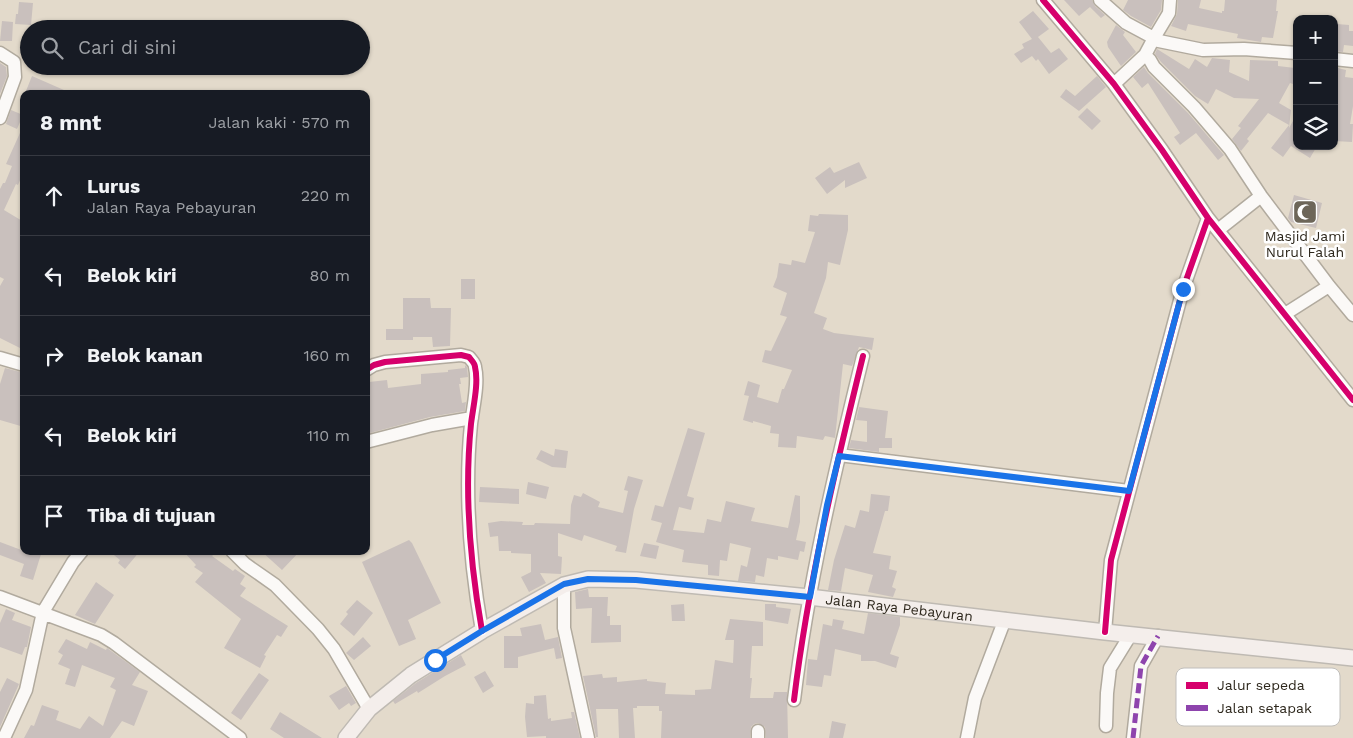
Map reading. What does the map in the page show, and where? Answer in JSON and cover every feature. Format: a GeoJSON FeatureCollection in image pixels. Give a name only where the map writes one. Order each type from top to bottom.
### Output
{"type":"FeatureCollection","features":[{"type":"Feature","properties":{"kind":"main road","name":"Jalan Raya Pebayuran"},"geometry":{"type":"LineString","coordinates":[[348,737],[369,708],[411,675],[482,631],[564,584],[588,579],[636,580],[810,597],[1105,632],[1158,636],[1353,658]]}},
{"type":"Feature","properties":{"kind":"street"},"geometry":{"type":"LineString","coordinates":[[1043,0],[1114,84],[1208,218],[1353,400]]}},
{"type":"Feature","properties":{"kind":"street"},"geometry":{"type":"LineString","coordinates":[[1100,0],[1126,23],[1154,39],[1170,45],[1203,50],[1244,49],[1293,53]]}},
{"type":"Feature","properties":{"kind":"street"},"geometry":{"type":"LineString","coordinates":[[1114,84],[1145,56],[1169,13],[1170,0]]}},
{"type":"Feature","properties":{"kind":"street"},"geometry":{"type":"LineString","coordinates":[[0,53],[14,62],[15,77],[0,118]]}},
{"type":"Feature","properties":{"kind":"street"},"geometry":{"type":"LineString","coordinates":[[1145,56],[1194,107],[1230,149],[1262,196],[1329,286],[1353,314]]}},
{"type":"Feature","properties":{"kind":"street"},"geometry":{"type":"LineString","coordinates":[[1338,59],[1353,61]]}},
{"type":"Feature","properties":{"kind":"street"},"geometry":{"type":"LineString","coordinates":[[1218,230],[1262,196]]}},
{"type":"Feature","properties":{"kind":"street"},"geometry":{"type":"LineString","coordinates":[[1105,632],[1111,560],[1183,289],[1208,218]]}},
{"type":"Feature","properties":{"kind":"street"},"geometry":{"type":"LineString","coordinates":[[1285,314],[1329,286]]}},
{"type":"Feature","properties":{"kind":"street"},"geometry":{"type":"LineString","coordinates":[[370,367],[374,364],[385,362],[461,355],[469,357],[475,366],[475,390],[468,461],[468,503],[474,584],[482,631]]}},
{"type":"Feature","properties":{"kind":"street"},"geometry":{"type":"LineString","coordinates":[[794,700],[801,645],[827,505],[863,356]]}},
{"type":"Feature","properties":{"kind":"street"},"geometry":{"type":"LineString","coordinates":[[1,361],[20,364]]}},
{"type":"Feature","properties":{"kind":"street"},"geometry":{"type":"LineString","coordinates":[[370,441],[432,425],[472,418]]}},
{"type":"Feature","properties":{"kind":"street"},"geometry":{"type":"LineString","coordinates":[[839,456],[1129,491]]}},
{"type":"Feature","properties":{"kind":"street"},"geometry":{"type":"LineString","coordinates":[[4,738],[26,690],[43,612],[79,555]]}},
{"type":"Feature","properties":{"kind":"street"},"geometry":{"type":"LineString","coordinates":[[236,555],[245,564],[275,585],[318,629],[334,649],[369,708]]}},
{"type":"Feature","properties":{"kind":"street"},"geometry":{"type":"LineString","coordinates":[[564,584],[564,628],[588,738]]}},
{"type":"Feature","properties":{"kind":"street"},"geometry":{"type":"LineString","coordinates":[[0,597],[101,635],[240,738]]}},
{"type":"Feature","properties":{"kind":"street"},"geometry":{"type":"LineString","coordinates":[[967,738],[975,698],[1004,619]]}},
{"type":"Feature","properties":{"kind":"street"},"geometry":{"type":"LineString","coordinates":[[1106,726],[1110,668],[1131,634]]}},
{"type":"Feature","properties":{"kind":"street"},"geometry":{"type":"LineString","coordinates":[[1133,738],[1141,666],[1158,636]]}},
{"type":"Feature","properties":{"kind":"building"},"geometry":{"type":"Polygon","coordinates":[[[1064,0],[1092,0],[1095,6],[1105,15],[1101,18],[1090,7],[1079,16],[1064,0]]]}},
{"type":"Feature","properties":{"kind":"building"},"geometry":{"type":"Polygon","coordinates":[[[1128,0],[1162,0],[1161,10],[1151,27],[1123,10],[1128,0]]]}},
{"type":"Feature","properties":{"kind":"building"},"geometry":{"type":"Polygon","coordinates":[[[1178,0],[1201,0],[1199,8],[1222,13],[1225,0],[1277,0],[1276,11],[1278,11],[1273,38],[1262,37],[1261,42],[1237,38],[1238,34],[1188,24],[1186,31],[1171,26],[1177,14],[1178,0]]]}},
{"type":"Feature","properties":{"kind":"building"},"geometry":{"type":"Polygon","coordinates":[[[19,2],[33,3],[31,20],[20,20],[20,24],[15,24],[16,14],[18,14],[19,2]]]}},
{"type":"Feature","properties":{"kind":"building"},"geometry":{"type":"Polygon","coordinates":[[[1033,11],[1049,29],[1038,37],[1051,53],[1059,48],[1068,59],[1049,74],[1038,59],[1036,61],[1032,56],[1021,63],[1014,54],[1024,48],[1022,44],[1032,39],[1019,22],[1033,11]]]}},
{"type":"Feature","properties":{"kind":"building"},"geometry":{"type":"Polygon","coordinates":[[[2,21],[13,22],[12,41],[0,41],[2,21]]]}},
{"type":"Feature","properties":{"kind":"building"},"geometry":{"type":"Polygon","coordinates":[[[1338,24],[1349,25],[1349,31],[1353,31],[1353,46],[1344,45],[1343,52],[1338,51],[1338,24]]]}},
{"type":"Feature","properties":{"kind":"building"},"geometry":{"type":"Polygon","coordinates":[[[1116,25],[1125,32],[1123,35],[1136,52],[1121,66],[1108,47],[1107,42],[1116,25]]]}},
{"type":"Feature","properties":{"kind":"building"},"geometry":{"type":"Polygon","coordinates":[[[1157,49],[1189,69],[1195,59],[1207,67],[1212,58],[1230,60],[1229,72],[1249,81],[1250,60],[1278,61],[1278,66],[1293,68],[1293,84],[1290,83],[1279,103],[1291,110],[1289,128],[1293,121],[1293,147],[1291,146],[1283,157],[1271,148],[1289,125],[1268,113],[1247,139],[1249,141],[1241,151],[1232,139],[1241,128],[1238,126],[1259,99],[1234,98],[1216,89],[1208,104],[1195,96],[1155,54],[1157,49]]]}},
{"type":"Feature","properties":{"kind":"building"},"geometry":{"type":"Polygon","coordinates":[[[0,63],[6,67],[7,76],[0,94],[0,63]]]}},
{"type":"Feature","properties":{"kind":"building"},"geometry":{"type":"Polygon","coordinates":[[[1144,67],[1188,113],[1224,155],[1218,160],[1196,133],[1180,145],[1174,137],[1180,133],[1148,83],[1142,88],[1133,77],[1144,67]]]}},
{"type":"Feature","properties":{"kind":"building"},"geometry":{"type":"Polygon","coordinates":[[[1338,68],[1346,70],[1345,77],[1353,78],[1353,106],[1350,124],[1353,124],[1352,142],[1338,141],[1338,68]]]}},
{"type":"Feature","properties":{"kind":"building"},"geometry":{"type":"Polygon","coordinates":[[[32,76],[64,90],[26,90],[32,76]]]}},
{"type":"Feature","properties":{"kind":"building"},"geometry":{"type":"Polygon","coordinates":[[[1097,76],[1106,87],[1079,111],[1060,97],[1066,89],[1075,96],[1097,76]]]}},
{"type":"Feature","properties":{"kind":"building"},"geometry":{"type":"Polygon","coordinates":[[[1087,108],[1101,121],[1092,130],[1078,117],[1087,108]]]}},
{"type":"Feature","properties":{"kind":"building"},"geometry":{"type":"Polygon","coordinates":[[[11,110],[20,114],[20,122],[17,129],[6,124],[11,110]]]}},
{"type":"Feature","properties":{"kind":"building"},"geometry":{"type":"Polygon","coordinates":[[[20,133],[20,180],[18,185],[16,184],[4,210],[20,220],[20,348],[0,338],[0,286],[4,279],[0,277],[0,189],[3,183],[5,183],[12,166],[6,164],[20,133]]]}},
{"type":"Feature","properties":{"kind":"building"},"geometry":{"type":"Polygon","coordinates":[[[1297,150],[1315,150],[1310,158],[1297,150]]]}},
{"type":"Feature","properties":{"kind":"building"},"geometry":{"type":"Polygon","coordinates":[[[859,162],[867,178],[845,188],[845,180],[827,194],[815,178],[830,167],[834,173],[859,162]]]}},
{"type":"Feature","properties":{"kind":"building","name":"Masjid Jami Nurul Falah"},"geometry":{"type":"Polygon","coordinates":[[[1294,195],[1322,203],[1316,228],[1291,222],[1288,218],[1294,195]]]}},
{"type":"Feature","properties":{"kind":"building"},"geometry":{"type":"Polygon","coordinates":[[[819,214],[848,215],[848,230],[840,265],[828,262],[826,278],[814,313],[827,318],[823,329],[834,333],[874,338],[872,350],[859,347],[852,366],[843,364],[835,438],[825,436],[823,440],[797,436],[796,448],[778,447],[779,434],[770,433],[771,426],[743,420],[749,396],[744,395],[748,381],[760,385],[757,397],[778,403],[782,389],[784,389],[792,370],[762,362],[765,350],[771,351],[787,317],[780,315],[787,293],[773,287],[779,263],[791,265],[792,260],[805,263],[815,232],[808,231],[810,215],[818,216],[819,214]]]}},
{"type":"Feature","properties":{"kind":"building"},"geometry":{"type":"Polygon","coordinates":[[[461,279],[475,279],[475,299],[461,299],[461,279]]]}},
{"type":"Feature","properties":{"kind":"building"},"geometry":{"type":"Polygon","coordinates":[[[403,298],[430,298],[431,308],[451,308],[450,346],[433,347],[432,337],[413,337],[413,340],[386,340],[386,329],[403,329],[403,298]]]}},
{"type":"Feature","properties":{"kind":"building"},"geometry":{"type":"Polygon","coordinates":[[[465,365],[468,377],[460,378],[461,384],[459,384],[462,403],[466,402],[465,411],[430,417],[370,433],[370,382],[387,380],[388,388],[421,384],[421,374],[448,372],[448,370],[465,368],[465,365]]]}},
{"type":"Feature","properties":{"kind":"building"},"geometry":{"type":"Polygon","coordinates":[[[5,368],[20,372],[20,426],[0,420],[0,384],[5,368]]]}},
{"type":"Feature","properties":{"kind":"building"},"geometry":{"type":"Polygon","coordinates":[[[859,407],[888,411],[885,438],[892,438],[892,448],[879,448],[879,452],[849,448],[851,440],[867,442],[867,421],[856,420],[859,407]]]}},
{"type":"Feature","properties":{"kind":"building"},"geometry":{"type":"Polygon","coordinates":[[[688,428],[705,433],[687,496],[694,498],[691,510],[679,507],[673,530],[704,533],[707,519],[721,522],[726,501],[755,508],[751,521],[788,528],[795,495],[800,496],[800,522],[796,540],[806,542],[804,552],[800,551],[798,560],[778,556],[778,560],[767,558],[764,577],[756,575],[755,582],[738,581],[741,565],[747,567],[751,548],[730,543],[727,561],[720,560],[719,576],[708,575],[708,565],[682,562],[684,550],[656,542],[662,523],[651,520],[655,505],[663,507],[688,428]]]}},
{"type":"Feature","properties":{"kind":"building"},"geometry":{"type":"Polygon","coordinates":[[[555,449],[568,451],[566,468],[552,467],[536,459],[541,450],[554,456],[555,449]]]}},
{"type":"Feature","properties":{"kind":"building"},"geometry":{"type":"Polygon","coordinates":[[[628,476],[643,480],[634,509],[626,553],[615,551],[617,546],[584,535],[582,541],[558,533],[558,556],[562,557],[561,574],[540,573],[546,583],[529,592],[521,577],[531,572],[531,554],[499,551],[498,536],[490,537],[488,523],[501,521],[523,522],[522,525],[534,525],[535,523],[570,524],[571,505],[574,495],[581,497],[583,493],[600,502],[598,507],[623,513],[628,491],[624,490],[628,476]]]}},
{"type":"Feature","properties":{"kind":"building"},"geometry":{"type":"Polygon","coordinates":[[[528,482],[549,487],[546,499],[526,494],[528,482]]]}},
{"type":"Feature","properties":{"kind":"building"},"geometry":{"type":"Polygon","coordinates":[[[480,487],[519,489],[519,504],[479,502],[480,487]]]}},
{"type":"Feature","properties":{"kind":"building"},"geometry":{"type":"Polygon","coordinates":[[[871,494],[890,496],[888,511],[885,511],[873,553],[891,556],[889,569],[897,571],[892,587],[896,589],[893,597],[868,592],[873,575],[845,568],[841,591],[828,590],[834,560],[845,525],[855,528],[860,510],[869,512],[871,494]]]}},
{"type":"Feature","properties":{"kind":"building"},"geometry":{"type":"Polygon","coordinates":[[[409,540],[441,603],[408,620],[416,639],[399,646],[362,562],[409,540]]]}},
{"type":"Feature","properties":{"kind":"building"},"geometry":{"type":"Polygon","coordinates":[[[0,542],[20,550],[20,555],[41,555],[33,580],[20,576],[24,564],[0,555],[0,542]]]}},
{"type":"Feature","properties":{"kind":"building"},"geometry":{"type":"Polygon","coordinates":[[[644,543],[659,546],[656,559],[640,556],[644,543]]]}},
{"type":"Feature","properties":{"kind":"building"},"geometry":{"type":"Polygon","coordinates":[[[114,555],[137,555],[125,569],[118,563],[120,560],[114,555]]]}},
{"type":"Feature","properties":{"kind":"building"},"geometry":{"type":"Polygon","coordinates":[[[187,555],[213,555],[233,571],[235,569],[245,576],[240,584],[246,588],[240,596],[288,626],[281,637],[277,635],[264,655],[266,656],[260,668],[224,648],[241,619],[195,582],[203,573],[194,567],[196,565],[187,555]]]}},
{"type":"Feature","properties":{"kind":"building"},"geometry":{"type":"Polygon","coordinates":[[[265,555],[296,555],[282,570],[265,555]]]}},
{"type":"Feature","properties":{"kind":"building"},"geometry":{"type":"Polygon","coordinates":[[[96,582],[114,595],[95,624],[75,615],[96,582]]]}},
{"type":"Feature","properties":{"kind":"building"},"geometry":{"type":"Polygon","coordinates":[[[588,589],[589,597],[608,597],[607,616],[610,616],[610,625],[621,625],[621,642],[591,643],[592,608],[576,609],[575,592],[588,589]]]}},
{"type":"Feature","properties":{"kind":"building"},"geometry":{"type":"Polygon","coordinates":[[[357,600],[373,613],[354,636],[340,624],[348,614],[346,612],[357,600]]]}},
{"type":"Feature","properties":{"kind":"building"},"geometry":{"type":"Polygon","coordinates":[[[684,604],[685,621],[672,621],[671,605],[684,604]]]}},
{"type":"Feature","properties":{"kind":"building"},"geometry":{"type":"Polygon","coordinates":[[[765,604],[776,604],[776,607],[791,609],[788,624],[765,620],[765,604]]]}},
{"type":"Feature","properties":{"kind":"building"},"geometry":{"type":"Polygon","coordinates":[[[6,609],[15,613],[12,620],[31,627],[27,647],[25,647],[22,655],[0,647],[0,623],[6,609]]]}},
{"type":"Feature","properties":{"kind":"building"},"geometry":{"type":"Polygon","coordinates":[[[868,613],[900,617],[900,625],[890,654],[899,657],[896,668],[875,661],[861,661],[861,655],[835,649],[831,676],[824,675],[822,687],[806,685],[808,659],[817,660],[823,624],[832,626],[833,619],[844,621],[842,629],[864,634],[868,613]]]}},
{"type":"Feature","properties":{"kind":"building"},"geometry":{"type":"Polygon","coordinates":[[[730,619],[763,622],[763,646],[752,646],[750,698],[773,698],[774,692],[787,692],[788,738],[766,738],[765,727],[758,723],[751,727],[750,738],[661,738],[662,711],[659,711],[659,706],[637,706],[637,708],[633,708],[635,738],[619,738],[618,709],[596,709],[598,737],[596,737],[583,676],[602,674],[603,678],[617,677],[617,682],[647,679],[647,681],[666,683],[665,694],[695,695],[695,690],[711,689],[715,660],[733,663],[734,640],[725,640],[730,619]]]}},
{"type":"Feature","properties":{"kind":"building"},"geometry":{"type":"Polygon","coordinates":[[[541,624],[545,640],[558,637],[562,658],[556,659],[554,648],[518,657],[518,668],[504,668],[504,636],[522,636],[520,628],[541,624]]]}},
{"type":"Feature","properties":{"kind":"building"},"geometry":{"type":"Polygon","coordinates":[[[363,637],[371,646],[354,660],[346,653],[363,637]]]}},
{"type":"Feature","properties":{"kind":"building"},"geometry":{"type":"Polygon","coordinates":[[[66,639],[87,649],[90,642],[106,650],[107,648],[140,672],[132,685],[148,691],[134,726],[122,721],[110,738],[24,738],[31,725],[34,726],[42,705],[59,711],[56,720],[80,729],[89,716],[103,726],[116,690],[110,687],[115,678],[82,665],[75,687],[65,684],[70,669],[58,664],[63,655],[58,652],[66,639]]]}},
{"type":"Feature","properties":{"kind":"building"},"geometry":{"type":"Polygon","coordinates":[[[461,655],[466,665],[395,704],[393,701],[416,683],[461,655]]]}},
{"type":"Feature","properties":{"kind":"building"},"geometry":{"type":"Polygon","coordinates":[[[485,671],[494,686],[483,693],[474,677],[485,671]]]}},
{"type":"Feature","properties":{"kind":"building"},"geometry":{"type":"Polygon","coordinates":[[[259,673],[269,680],[241,720],[231,713],[259,673]]]}},
{"type":"Feature","properties":{"kind":"building"},"geometry":{"type":"Polygon","coordinates":[[[7,678],[19,684],[0,727],[0,692],[7,678]]]}},
{"type":"Feature","properties":{"kind":"building"},"geometry":{"type":"Polygon","coordinates":[[[346,686],[356,703],[351,706],[349,703],[339,710],[329,696],[346,686]]]}},
{"type":"Feature","properties":{"kind":"building"},"geometry":{"type":"Polygon","coordinates":[[[546,695],[548,719],[551,718],[551,721],[572,718],[571,712],[574,712],[580,738],[527,737],[526,703],[534,704],[534,696],[546,695]]]}},
{"type":"Feature","properties":{"kind":"building"},"geometry":{"type":"Polygon","coordinates":[[[280,712],[322,738],[284,738],[270,729],[280,712]]]}},
{"type":"Feature","properties":{"kind":"building"},"geometry":{"type":"Polygon","coordinates":[[[832,721],[846,724],[843,738],[829,738],[832,721]]]}},
{"type":"Feature","properties":{"kind":"marked path"},"geometry":{"type":"LineString","coordinates":[[1133,738],[1141,666],[1158,636]]}},
{"type":"Feature","properties":{"kind":"cycle path"},"geometry":{"type":"LineString","coordinates":[[1043,0],[1114,84],[1208,218],[1353,400]]}},
{"type":"Feature","properties":{"kind":"cycle path"},"geometry":{"type":"LineString","coordinates":[[1105,632],[1111,560],[1183,289],[1208,218]]}},
{"type":"Feature","properties":{"kind":"cycle path"},"geometry":{"type":"LineString","coordinates":[[370,368],[385,362],[461,355],[469,357],[474,364],[476,388],[469,450],[468,502],[471,554],[482,631]]}},
{"type":"Feature","properties":{"kind":"cycle path"},"geometry":{"type":"LineString","coordinates":[[794,700],[815,570],[863,356]]}},
{"type":"Feature","properties":{"kind":"place","name":"Masjid Jami Nurul Falah"},"geometry":{"type":"Point","coordinates":[1305,212]}},
{"type":"Feature","properties":{"kind":"route"},"geometry":{"type":"LineString","coordinates":[[435,660],[564,584],[574,581],[588,579],[636,580],[810,597],[827,505],[839,456],[1129,491],[1183,289]]}}]}
